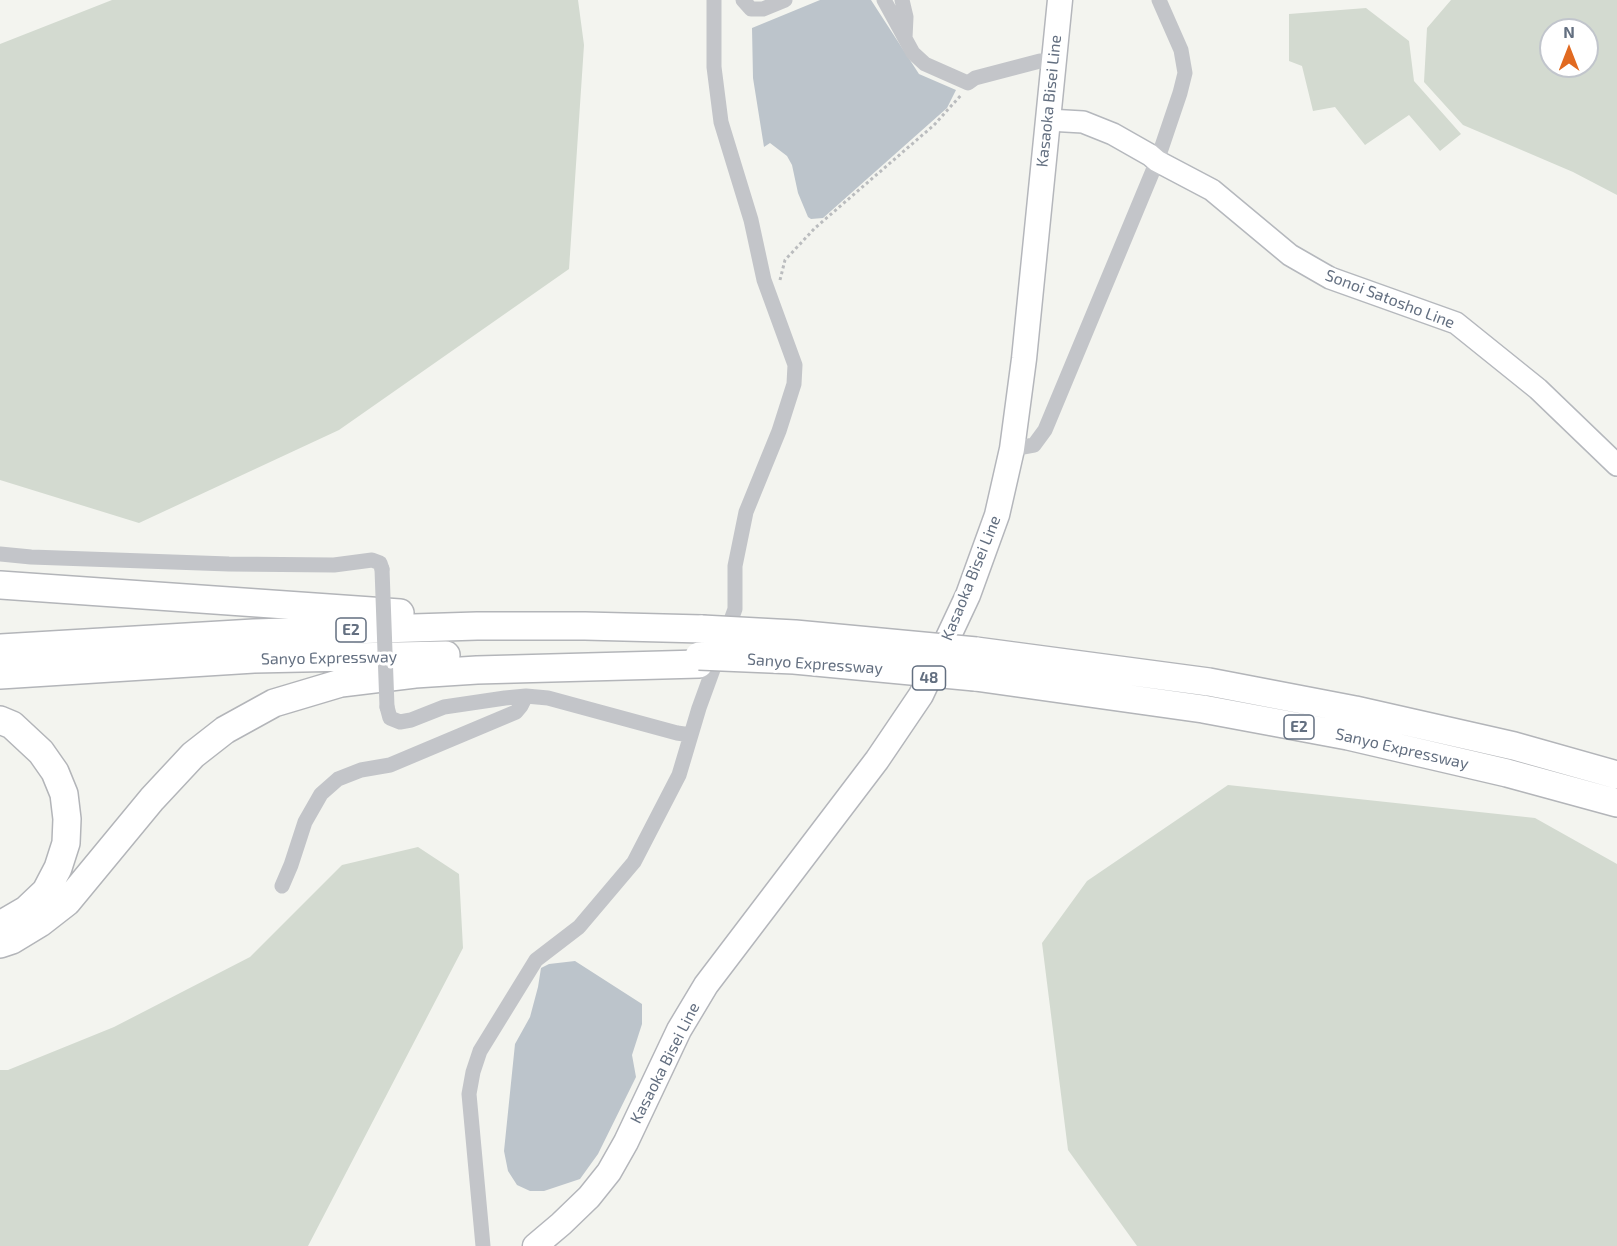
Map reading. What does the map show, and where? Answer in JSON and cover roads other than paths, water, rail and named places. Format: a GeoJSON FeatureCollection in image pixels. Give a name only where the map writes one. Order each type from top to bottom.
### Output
{"type":"FeatureCollection","features":[{"type":"Feature","properties":{"kind":"highway"},"geometry":{"type":"LineString","coordinates":[[0,585],[585,626]]}},
{"type":"Feature","properties":{"kind":"highway","name":"Sanyo Expressway"},"geometry":{"type":"LineString","coordinates":[[0,648],[254,633],[477,626],[585,626],[806,634],[976,664],[1348,736],[1507,773],[1617,803]]}},
{"type":"Feature","properties":{"kind":"highway","name":"Sanyo Expressway"},"geometry":{"type":"LineString","coordinates":[[0,675],[254,659],[478,654],[976,664],[1209,682],[1343,708],[1514,746],[1617,776]]}},
{"type":"Feature","properties":{"kind":"highway"},"geometry":{"type":"LineString","coordinates":[[0,944],[12,940],[40,923],[67,902],[152,799],[193,755],[225,730],[274,703],[341,683],[415,674],[699,660]]}},
{"type":"Feature","properties":{"kind":"highway"},"geometry":{"type":"LineString","coordinates":[[0,720],[12,725],[41,752],[55,772],[64,794],[67,819],[66,843],[58,868],[46,891],[26,910],[0,925]]}},
{"type":"Feature","properties":{"kind":"main road","name":"Kasaoka Bisei Line"},"geometry":{"type":"LineString","coordinates":[[535,1246],[589,1197],[609,1172],[626,1142],[679,1030],[706,985],[877,760],[921,695],[972,585],[997,515],[1012,449],[1024,359],[1060,0]]}},
{"type":"Feature","properties":{"kind":"main road","name":"Sonoi Satosho Line"},"geometry":{"type":"LineString","coordinates":[[1048,120],[1083,122],[1113,134],[1157,161],[1212,190],[1290,255],[1330,278],[1456,323],[1538,388],[1617,465]]}},
{"type":"Feature","properties":{"kind":"street"},"geometry":{"type":"LineString","coordinates":[[483,1246],[469,1094],[480,1051],[536,960],[579,927],[634,862],[679,776],[735,609],[735,566],[746,512],[779,430],[794,384],[795,364],[764,280],[751,220],[721,122],[714,67],[714,0]]}},
{"type":"Feature","properties":{"kind":"street"},"geometry":{"type":"LineString","coordinates":[[743,0],[751,9],[763,9],[785,0]]}},
{"type":"Feature","properties":{"kind":"street"},"geometry":{"type":"LineString","coordinates":[[884,0],[913,52],[925,64],[968,83],[975,78],[1040,61],[1053,62]]}},
{"type":"Feature","properties":{"kind":"street"},"geometry":{"type":"LineString","coordinates":[[902,0],[906,17],[905,38]]}},
{"type":"Feature","properties":{"kind":"street"},"geometry":{"type":"LineString","coordinates":[[1012,449],[1034,445],[1045,430],[1157,161],[1180,93],[1185,73],[1181,50],[1159,0]]}},
{"type":"Feature","properties":{"kind":"street"},"geometry":{"type":"LineString","coordinates":[[0,554],[229,564],[334,565],[372,560],[380,563],[382,569],[387,707],[390,718],[400,722],[444,707],[526,696],[548,698],[691,735]]}},
{"type":"Feature","properties":{"kind":"street"},"geometry":{"type":"LineString","coordinates":[[282,886],[305,822],[321,794],[338,779],[362,770],[390,765],[516,712],[526,696]]}}]}
